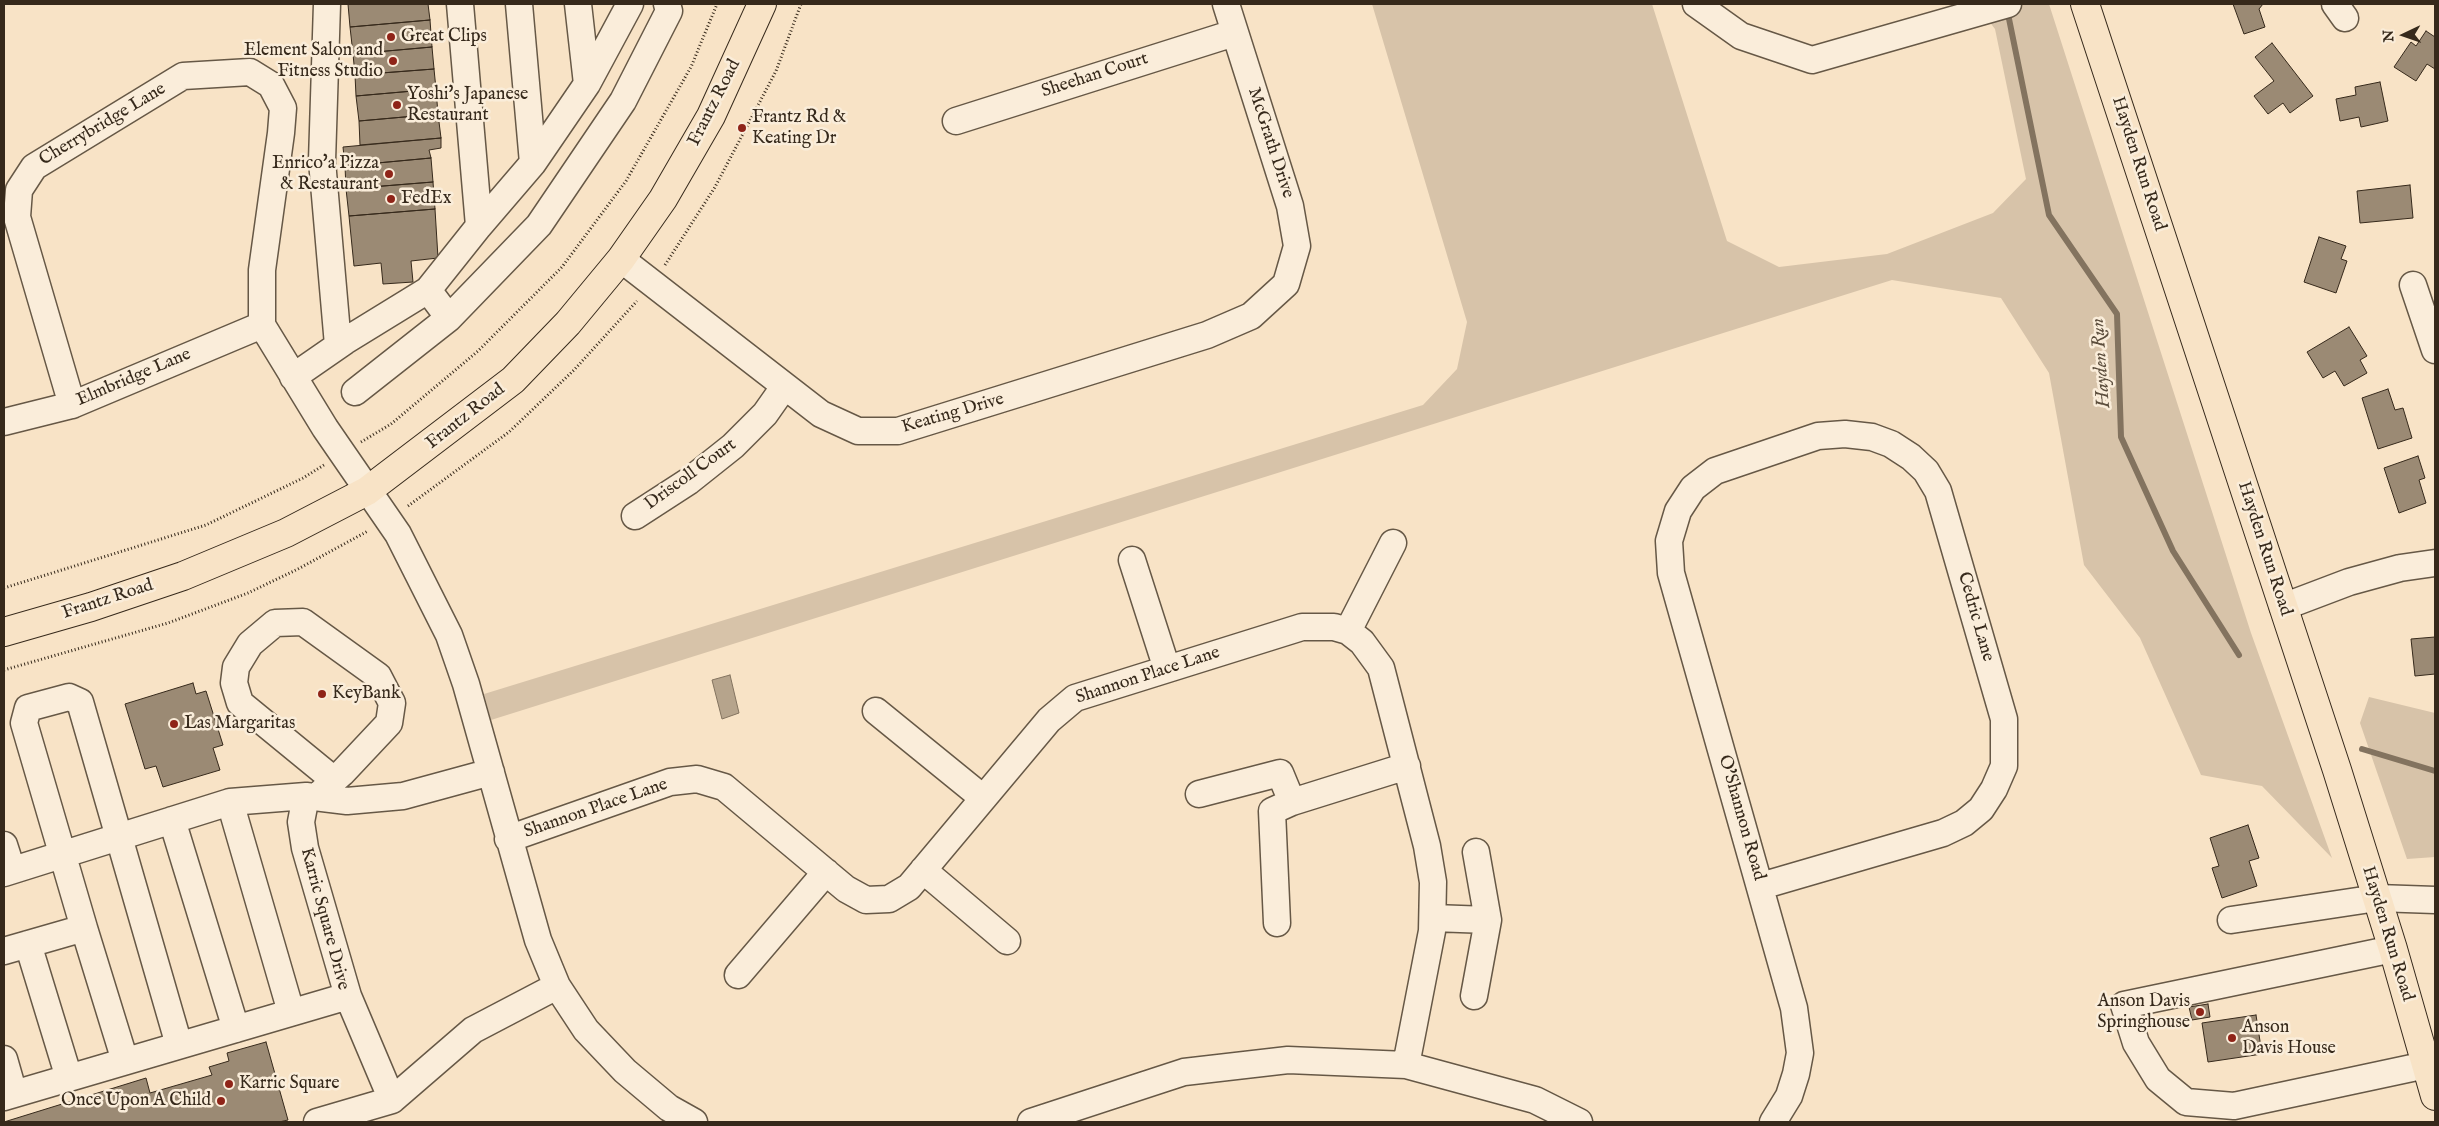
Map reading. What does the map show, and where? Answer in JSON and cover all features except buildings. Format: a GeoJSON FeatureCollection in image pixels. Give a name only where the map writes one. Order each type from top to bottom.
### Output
{"type":"FeatureCollection","features":[{"type":"Feature","properties":{"kind":"main road","name":"Frantz Road"},"geometry":{"type":"LineString","coordinates":[[4,632],[90,607],[183,576],[286,533],[367,491],[513,380],[568,323],[621,259],[663,199],[711,116],[762,4]]}},
{"type":"Feature","properties":{"kind":"main road","name":"Hayden Run Road"},"geometry":{"type":"LineString","coordinates":[[2085,4],[2427,1049],[2435,1096]]}},
{"type":"Feature","properties":{"kind":"street"},"geometry":{"type":"LineString","coordinates":[[327,4],[322,161],[338,345]]}},
{"type":"Feature","properties":{"kind":"street"},"geometry":{"type":"LineString","coordinates":[[460,4],[479,226]]}},
{"type":"Feature","properties":{"kind":"street"},"geometry":{"type":"LineString","coordinates":[[520,4],[533,163]]}},
{"type":"Feature","properties":{"kind":"street"},"geometry":{"type":"LineString","coordinates":[[578,4],[587,84]]}},
{"type":"Feature","properties":{"kind":"street"},"geometry":{"type":"LineString","coordinates":[[294,377],[338,345],[428,290],[533,163],[587,84],[630,4]]}},
{"type":"Feature","properties":{"kind":"street"},"geometry":{"type":"LineString","coordinates":[[355,392],[449,318],[539,225],[623,102],[669,11],[667,4]]}},
{"type":"Feature","properties":{"kind":"street","name":"McGrath Drive"},"geometry":{"type":"LineString","coordinates":[[1226,4],[1290,206],[1297,246],[1286,284]]}},
{"type":"Feature","properties":{"kind":"street"},"geometry":{"type":"LineString","coordinates":[[1696,4],[1742,36],[1812,60],[2008,4]]}},
{"type":"Feature","properties":{"kind":"street","name":"Sheehan Court"},"geometry":{"type":"LineString","coordinates":[[956,121],[1234,32]]}},
{"type":"Feature","properties":{"kind":"street","name":"Cherrybridge Lane"},"geometry":{"type":"LineString","coordinates":[[72,404],[17,217],[19,190],[34,167],[183,76],[250,72],[271,86],[282,108],[281,133],[262,270],[262,325]]}},
{"type":"Feature","properties":{"kind":"street","name":"Keating Drive"},"geometry":{"type":"LineString","coordinates":[[621,259],[821,414],[858,431],[898,431],[1207,335],[1251,316],[1286,284]]}},
{"type":"Feature","properties":{"kind":"street"},"geometry":{"type":"LineString","coordinates":[[2412,285],[2435,350]]}},
{"type":"Feature","properties":{"kind":"street"},"geometry":{"type":"LineString","coordinates":[[428,290],[449,318]]}},
{"type":"Feature","properties":{"kind":"street"},"geometry":{"type":"LineString","coordinates":[[262,325],[367,491],[398,534],[448,635],[466,684],[508,839],[538,940],[557,986],[586,1030],[664,1115],[694,1122]]}},
{"type":"Feature","properties":{"kind":"street","name":"Elmbridge Lane"},"geometry":{"type":"LineString","coordinates":[[4,422],[72,404],[262,325]]}},
{"type":"Feature","properties":{"kind":"street","name":"Driscoll Court"},"geometry":{"type":"LineString","coordinates":[[635,516],[689,481],[734,446],[765,414],[784,387]]}},
{"type":"Feature","properties":{"kind":"street","name":"Cedric Lane"},"geometry":{"type":"LineString","coordinates":[[1678,511],[1694,488],[1715,471],[1818,436],[1845,434],[1872,437],[1891,444],[1911,457],[1926,471],[1938,491],[2004,719],[2004,766],[1994,788],[1981,809],[1964,823],[1943,833],[1760,886]]}},
{"type":"Feature","properties":{"kind":"street","name":"O'Shannon Road"},"geometry":{"type":"LineString","coordinates":[[1678,511],[1669,541],[1671,573],[1794,1008],[1800,1053],[1796,1074],[1788,1096],[1773,1122]]}},
{"type":"Feature","properties":{"kind":"street"},"geometry":{"type":"LineString","coordinates":[[1394,543],[1348,631],[1362,642],[1381,668],[1427,846],[1434,882],[1433,918],[1406,1064]]}},
{"type":"Feature","properties":{"kind":"street"},"geometry":{"type":"LineString","coordinates":[[1132,560],[1167,669]]}},
{"type":"Feature","properties":{"kind":"street"},"geometry":{"type":"LineString","coordinates":[[2283,606],[2349,582],[2391,570],[2435,564]]}},
{"type":"Feature","properties":{"kind":"street"},"geometry":{"type":"LineString","coordinates":[[303,622],[378,676],[392,703],[389,723],[319,791],[240,703],[234,683],[236,667],[250,644],[275,623],[303,622]]}},
{"type":"Feature","properties":{"kind":"street","name":"Shannon Place Lane"},"geometry":{"type":"LineString","coordinates":[[508,839],[670,782],[697,780],[724,787],[846,889],[866,900],[889,899],[909,887],[1049,720],[1075,698],[1302,626],[1334,627],[1348,631]]}},
{"type":"Feature","properties":{"kind":"street"},"geometry":{"type":"LineString","coordinates":[[125,1062],[24,723],[28,708],[69,696],[80,702],[117,838],[180,1045]]}},
{"type":"Feature","properties":{"kind":"street"},"geometry":{"type":"LineString","coordinates":[[876,712],[984,798]]}},
{"type":"Feature","properties":{"kind":"street"},"geometry":{"type":"LineString","coordinates":[[1277,923],[1272,811],[1292,802],[1406,766]]}},
{"type":"Feature","properties":{"kind":"street"},"geometry":{"type":"LineString","coordinates":[[4,845],[8,872],[230,802],[319,791],[347,801],[403,796],[491,772]]}},
{"type":"Feature","properties":{"kind":"street"},"geometry":{"type":"LineString","coordinates":[[1199,794],[1280,773],[1292,802]]}},
{"type":"Feature","properties":{"kind":"street","name":"Karric Square Drive"},"geometry":{"type":"LineString","coordinates":[[9,1095],[348,996],[305,848],[300,822],[319,791]]}},
{"type":"Feature","properties":{"kind":"street"},"geometry":{"type":"LineString","coordinates":[[230,802],[292,1012]]}},
{"type":"Feature","properties":{"kind":"street"},"geometry":{"type":"LineString","coordinates":[[172,820],[236,1029]]}},
{"type":"Feature","properties":{"kind":"street"},"geometry":{"type":"LineString","coordinates":[[1474,996],[1488,920],[1476,852]]}},
{"type":"Feature","properties":{"kind":"street"},"geometry":{"type":"LineString","coordinates":[[923,870],[1007,941]]}},
{"type":"Feature","properties":{"kind":"street"},"geometry":{"type":"LineString","coordinates":[[738,974],[826,872]]}},
{"type":"Feature","properties":{"kind":"street"},"geometry":{"type":"LineString","coordinates":[[2231,920],[2377,898],[2435,900]]}},
{"type":"Feature","properties":{"kind":"street"},"geometry":{"type":"LineString","coordinates":[[1433,918],[1488,920]]}},
{"type":"Feature","properties":{"kind":"street"},"geometry":{"type":"LineString","coordinates":[[4,951],[84,928]]}},
{"type":"Feature","properties":{"kind":"street"},"geometry":{"type":"LineString","coordinates":[[28,944],[69,1078]]}},
{"type":"Feature","properties":{"kind":"street"},"geometry":{"type":"LineString","coordinates":[[2393,949],[2124,1005],[2136,1043],[2158,1079],[2186,1102],[2234,1106],[2427,1049]]}},
{"type":"Feature","properties":{"kind":"street"},"geometry":{"type":"LineString","coordinates":[[317,1122],[392,1100],[474,1030],[557,986]]}},
{"type":"Feature","properties":{"kind":"street"},"geometry":{"type":"LineString","coordinates":[[348,996],[392,1100]]}},
{"type":"Feature","properties":{"kind":"street"},"geometry":{"type":"LineString","coordinates":[[4,1058],[9,1095]]}},
{"type":"Feature","properties":{"kind":"street"},"geometry":{"type":"LineString","coordinates":[[1043,1120],[1184,1072],[1288,1060],[1406,1064],[1535,1100],[1578,1122]]}},
{"type":"Feature","properties":{"kind":"shaded area"},"geometry":{"type":"Polygon","coordinates":[[[1372,4],[1652,4],[1727,241],[1779,267],[1887,254],[1993,213],[2026,179],[1995,29],[1976,4],[2049,4],[2251,633],[2332,858],[2262,786],[2201,775],[2140,638],[2084,565],[2049,373],[2001,298],[1892,280],[491,720],[484,694],[1423,405],[1457,369],[1467,322],[1372,4]]]}},
{"type":"Feature","properties":{"kind":"shaded area"},"geometry":{"type":"Polygon","coordinates":[[[730,675],[739,713],[722,719],[712,680],[730,675]]]}},
{"type":"Feature","properties":{"kind":"shaded area"},"geometry":{"type":"Polygon","coordinates":[[[2369,697],[2435,713],[2435,857],[2407,859],[2360,723],[2369,697]]]}},
{"type":"Feature","properties":{"kind":"waterway","name":"Hayden Run"},"geometry":{"type":"LineString","coordinates":[[2007,9],[2049,215],[2117,314],[2121,437],[2173,551],[2239,655]]}},
{"type":"Feature","properties":{"kind":"waterway","name":"Hayden Run"},"geometry":{"type":"LineString","coordinates":[[2362,749],[2435,771]]}},
{"type":"Feature","properties":{"kind":"place","name":"Great Clips"},"geometry":{"type":"Point","coordinates":[391,37]}},
{"type":"Feature","properties":{"kind":"place","name":"Element Salon and Fitness Studio"},"geometry":{"type":"Point","coordinates":[393,61]}},
{"type":"Feature","properties":{"kind":"place","name":"Yoshi's Japanese Restaurant"},"geometry":{"type":"Point","coordinates":[397,105]}},
{"type":"Feature","properties":{"kind":"place","name":"Frantz Rd & Keating Dr"},"geometry":{"type":"Point","coordinates":[742,128]}},
{"type":"Feature","properties":{"kind":"place","name":"Enrico'a Pizza & Restaurant"},"geometry":{"type":"Point","coordinates":[389,174]}},
{"type":"Feature","properties":{"kind":"place","name":"FedEx"},"geometry":{"type":"Point","coordinates":[391,199]}},
{"type":"Feature","properties":{"kind":"place","name":"KeyBank"},"geometry":{"type":"Point","coordinates":[322,694]}},
{"type":"Feature","properties":{"kind":"place","name":"Las Margaritas"},"geometry":{"type":"Point","coordinates":[174,724]}},
{"type":"Feature","properties":{"kind":"place","name":"Anson Davis Springhouse"},"geometry":{"type":"Point","coordinates":[2200,1012]}},
{"type":"Feature","properties":{"kind":"place","name":"Anson Davis House"},"geometry":{"type":"Point","coordinates":[2232,1038]}},
{"type":"Feature","properties":{"kind":"place","name":"Karric Square"},"geometry":{"type":"Point","coordinates":[229,1084]}},
{"type":"Feature","properties":{"kind":"place","name":"Once Upon A Child"},"geometry":{"type":"Point","coordinates":[221,1101]}}]}
